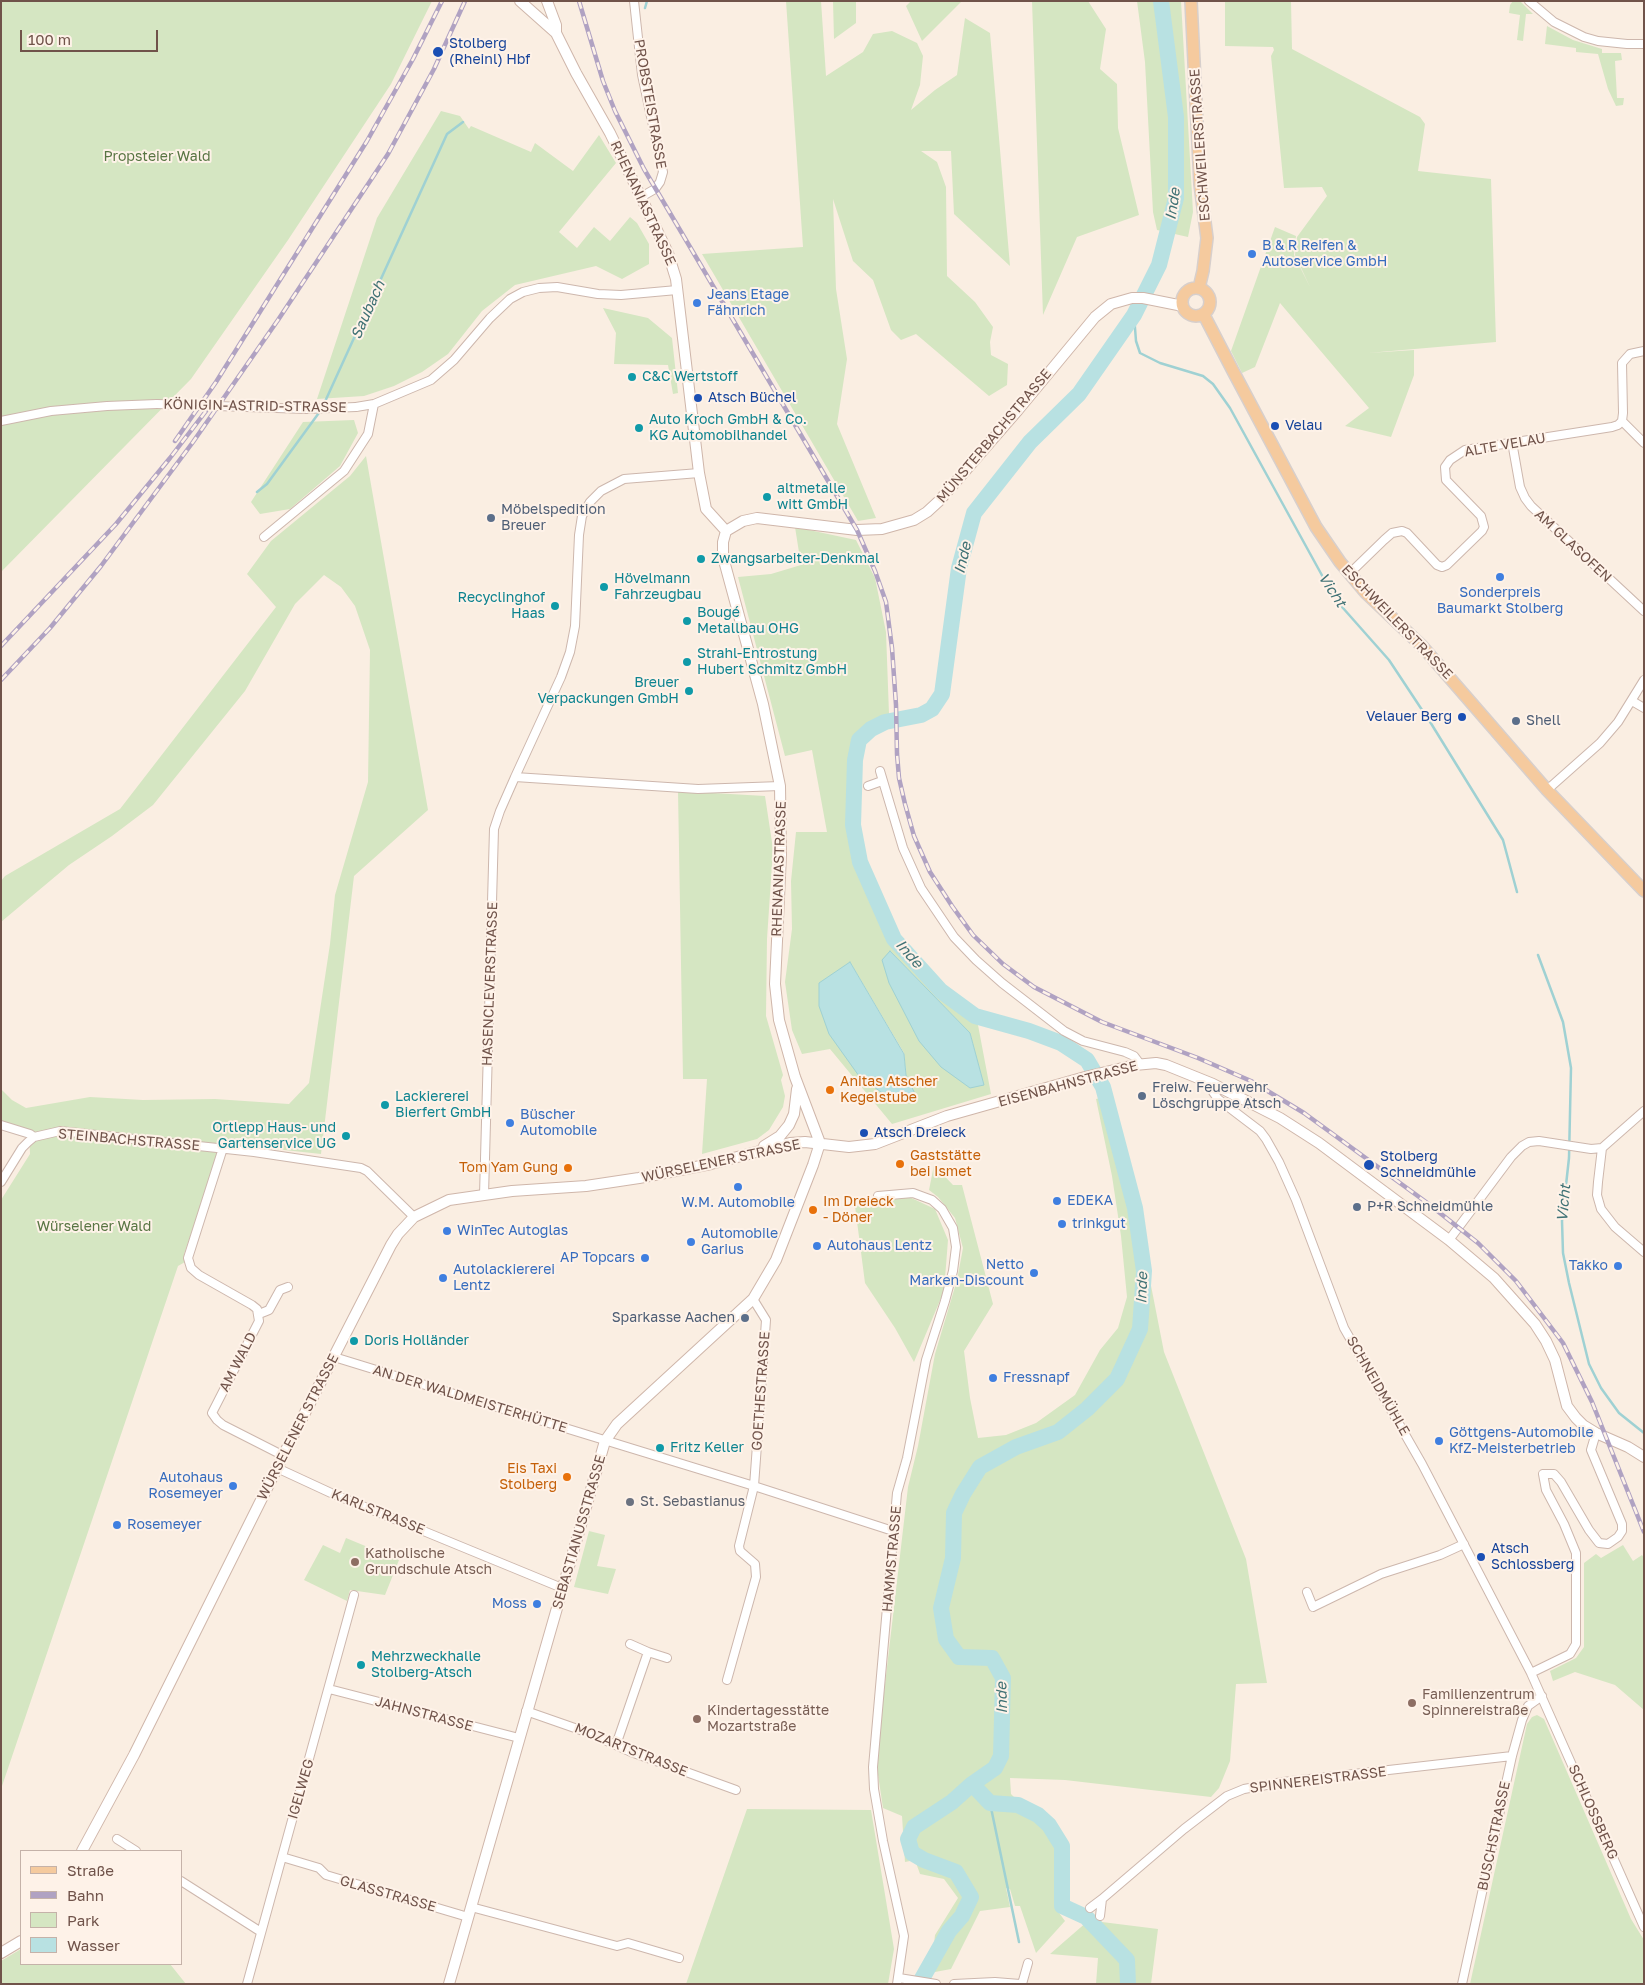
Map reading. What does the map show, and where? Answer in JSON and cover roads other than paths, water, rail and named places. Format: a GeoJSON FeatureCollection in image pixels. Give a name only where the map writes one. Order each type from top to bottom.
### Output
{"type":"FeatureCollection","features":[{"type":"Feature","properties":{"kind":"main road"},"geometry":{"type":"LineString","coordinates":[[520,1],[556,32]]}},
{"type":"Feature","properties":{"kind":"main road"},"geometry":{"type":"LineString","coordinates":[[547,1],[556,26],[556,32]]}},
{"type":"Feature","properties":{"kind":"main road","name":"ESCHWEILERSTRASSE"},"geometry":{"type":"LineString","coordinates":[[1191,1],[1200,184],[1207,238],[1204,271],[1199,288]]}},
{"type":"Feature","properties":{"kind":"main road","name":"RHENANIASTRASSE"},"geometry":{"type":"LineString","coordinates":[[556,32],[576,73],[610,133],[673,267],[699,473],[706,509],[726,531],[722,557],[764,704],[780,786],[781,855],[775,984],[779,1020],[798,1085],[820,1143]]}},
{"type":"Feature","properties":{"kind":"main road"},"geometry":{"type":"LineString","coordinates":[[1199,288],[1208,294],[1211,301],[1208,311],[1197,317],[1187,314],[1182,306],[1182,301],[1186,292],[1199,288]]}},
{"type":"Feature","properties":{"kind":"main road","name":"MÜNSTERBACHSTRASSE"},"geometry":{"type":"LineString","coordinates":[[726,531],[743,520],[757,518],[857,530],[882,529],[914,520],[927,512],[939,500],[1018,410],[1095,316],[1111,304],[1132,298],[1143,298],[1182,306]]}},
{"type":"Feature","properties":{"kind":"main road","name":"ESCHWEILERSTRASSE"},"geometry":{"type":"LineString","coordinates":[[1204,314],[1237,380],[1316,527],[1349,574],[1366,593],[1428,652],[1547,790],[1644,891]]}},
{"type":"Feature","properties":{"kind":"main road","name":"EISENBAHNSTRASSE"},"geometry":{"type":"LineString","coordinates":[[820,1143],[849,1147],[875,1144],[947,1116],[1085,1077],[1140,1064],[1166,1065],[1212,1084],[1280,1118],[1319,1144],[1450,1240],[1499,1282],[1535,1324],[1555,1360],[1567,1406],[1583,1425],[1644,1456]]}},
{"type":"Feature","properties":{"kind":"main road"},"geometry":{"type":"LineString","coordinates":[[750,1154],[774,1140],[784,1131],[794,1114],[798,1085]]}},
{"type":"Feature","properties":{"kind":"main road","name":"WÜRSELENER STRASSE"},"geometry":{"type":"LineString","coordinates":[[83,1850],[134,1755],[391,1245],[398,1234],[414,1217],[449,1200],[484,1194],[586,1186],[639,1178],[711,1164],[790,1143],[820,1143]]}},
{"type":"Feature","properties":{"kind":"main road","name":"SEBASTIANUSSTRASSE"},"geometry":{"type":"LineString","coordinates":[[449,1984],[605,1441],[617,1424],[753,1299],[776,1260],[820,1143]]}},
{"type":"Feature","properties":{"kind":"main road"},"geometry":{"type":"LineString","coordinates":[[1,1953],[20,1942]]}},
{"type":"Feature","properties":{"kind":"street","name":"PROBSTEISTRASSE"},"geometry":{"type":"LineString","coordinates":[[634,1],[642,75],[663,172],[660,182],[654,189],[641,197]]}},
{"type":"Feature","properties":{"kind":"street"},"geometry":{"type":"LineString","coordinates":[[1530,1],[1554,22],[1584,37],[1598,41],[1644,44]]}},
{"type":"Feature","properties":{"kind":"street","name":"KÖNIGIN-ASTRID-STRASSE"},"geometry":{"type":"LineString","coordinates":[[1,421],[51,411],[107,406],[156,404],[306,409],[356,407],[374,404],[431,380],[454,360],[490,318],[510,300],[524,292],[539,288],[557,287],[598,294],[621,295],[677,290]]}},
{"type":"Feature","properties":{"kind":"street"},"geometry":{"type":"LineString","coordinates":[[1644,351],[1630,354],[1622,363],[1622,421],[1644,443]]}},
{"type":"Feature","properties":{"kind":"street"},"geometry":{"type":"LineString","coordinates":[[264,537],[344,471],[368,434],[374,404]]}},
{"type":"Feature","properties":{"kind":"street","name":"ALTE VELAU"},"geometry":{"type":"LineString","coordinates":[[1349,574],[1392,533],[1402,531],[1407,533],[1437,565],[1442,567],[1447,565],[1482,531],[1484,521],[1481,516],[1446,480],[1445,467],[1455,455],[1465,450],[1612,427],[1622,421]]}},
{"type":"Feature","properties":{"kind":"street","name":"AM GLASOFEN"},"geometry":{"type":"LineString","coordinates":[[1512,442],[1520,487],[1531,506],[1644,611]]}},
{"type":"Feature","properties":{"kind":"street","name":"HASENCLEVERSTRASSE"},"geometry":{"type":"LineString","coordinates":[[484,1194],[494,829],[500,811],[561,677],[570,652],[575,626],[579,535],[582,516],[590,502],[601,491],[624,479],[699,473]]}},
{"type":"Feature","properties":{"kind":"street"},"geometry":{"type":"LineString","coordinates":[[1547,790],[1600,743],[1618,722],[1644,680]]}},
{"type":"Feature","properties":{"kind":"street"},"geometry":{"type":"LineString","coordinates":[[1632,701],[1644,708]]}},
{"type":"Feature","properties":{"kind":"street"},"geometry":{"type":"LineString","coordinates":[[880,771],[903,848],[921,888],[954,936],[976,960],[1002,983],[1064,1031],[1084,1041],[1125,1052],[1134,1056],[1140,1064]]}},
{"type":"Feature","properties":{"kind":"street"},"geometry":{"type":"LineString","coordinates":[[515,777],[698,789],[780,786]]}},
{"type":"Feature","properties":{"kind":"street"},"geometry":{"type":"LineString","coordinates":[[868,786],[882,781]]}},
{"type":"Feature","properties":{"kind":"street","name":"SCHNEIDMÜHLE"},"geometry":{"type":"LineString","coordinates":[[1212,1084],[1213,1092],[1218,1099],[1260,1131],[1266,1139],[1296,1200],[1344,1328],[1409,1441],[1542,1696]]}},
{"type":"Feature","properties":{"kind":"street"},"geometry":{"type":"LineString","coordinates":[[1644,1111],[1602,1148],[1597,1195],[1601,1209],[1615,1227],[1644,1252]]}},
{"type":"Feature","properties":{"kind":"street"},"geometry":{"type":"LineString","coordinates":[[1,1125],[34,1137],[22,1148],[1,1182]]}},
{"type":"Feature","properties":{"kind":"street","name":"STEINBACHSTRASSE"},"geometry":{"type":"LineString","coordinates":[[34,1137],[60,1131],[223,1148],[361,1168],[367,1171],[414,1217]]}},
{"type":"Feature","properties":{"kind":"street"},"geometry":{"type":"LineString","coordinates":[[1450,1240],[1511,1157],[1522,1146],[1529,1142],[1538,1142],[1602,1148]]}},
{"type":"Feature","properties":{"kind":"street","name":"AM WALD"},"geometry":{"type":"LineString","coordinates":[[223,1148],[188,1258],[195,1272],[246,1300],[257,1309],[259,1321],[212,1413],[223,1425],[284,1456]]}},
{"type":"Feature","properties":{"kind":"street","name":"HAMMSTRASSE"},"geometry":{"type":"LineString","coordinates":[[878,1196],[913,1193],[932,1200],[942,1209],[953,1228],[956,1247],[953,1271],[926,1360],[907,1458],[898,1493],[893,1531],[873,1767],[874,1789],[883,1841],[904,1936],[898,1981]]}},
{"type":"Feature","properties":{"kind":"street"},"geometry":{"type":"LineString","coordinates":[[259,1314],[269,1310],[280,1290],[288,1287]]}},
{"type":"Feature","properties":{"kind":"street","name":"GOETHESTRASSE"},"geometry":{"type":"LineString","coordinates":[[727,1680],[756,1577],[755,1564],[740,1551],[739,1546],[754,1486],[766,1320],[753,1299]]}},
{"type":"Feature","properties":{"kind":"street","name":"AN DER WALDMEISTERHÜTTE"},"geometry":{"type":"LineString","coordinates":[[334,1357],[754,1486],[893,1531]]}},
{"type":"Feature","properties":{"kind":"street"},"geometry":{"type":"LineString","coordinates":[[1531,1673],[1570,1654],[1576,1644],[1576,1553],[1564,1524],[1546,1490],[1543,1474],[1554,1474],[1561,1482],[1589,1530],[1599,1543],[1608,1544],[1618,1537],[1622,1531],[1622,1524],[1591,1450],[1596,1432]]}},
{"type":"Feature","properties":{"kind":"street","name":"KARLSTRASSE"},"geometry":{"type":"LineString","coordinates":[[277,1468],[332,1493],[562,1588]]}},
{"type":"Feature","properties":{"kind":"street"},"geometry":{"type":"LineString","coordinates":[[1306,1592],[1314,1607],[1381,1574],[1440,1555],[1464,1544]]}},
{"type":"Feature","properties":{"kind":"street","name":"IGELWEG"},"geometry":{"type":"LineString","coordinates":[[247,1984],[354,1594]]}},
{"type":"Feature","properties":{"kind":"street"},"geometry":{"type":"LineString","coordinates":[[630,1644],[667,1658]]}},
{"type":"Feature","properties":{"kind":"street"},"geometry":{"type":"LineString","coordinates":[[616,1745],[648,1652]]}},
{"type":"Feature","properties":{"kind":"street","name":"JAHNSTRASSE"},"geometry":{"type":"LineString","coordinates":[[329,1689],[519,1738]]}},
{"type":"Feature","properties":{"kind":"street","name":"BUSCHSTRASSE"},"geometry":{"type":"LineString","coordinates":[[1462,1984],[1512,1756],[1522,1720],[1528,1706],[1542,1696]]}},
{"type":"Feature","properties":{"kind":"street","name":"SCHLOSSBERG"},"geometry":{"type":"LineString","coordinates":[[1542,1696],[1644,1927]]}},
{"type":"Feature","properties":{"kind":"street","name":"MOZARTSTRASSE"},"geometry":{"type":"LineString","coordinates":[[526,1711],[590,1732],[616,1745],[736,1790]]}},
{"type":"Feature","properties":{"kind":"street","name":"SPINNEREISTRASSE"},"geometry":{"type":"LineString","coordinates":[[1090,1908],[1227,1796],[1244,1790],[1283,1782],[1512,1756]]}},
{"type":"Feature","properties":{"kind":"street"},"geometry":{"type":"LineString","coordinates":[[117,1839],[134,1850]]}},
{"type":"Feature","properties":{"kind":"street","name":"GLASSTRASSE"},"geometry":{"type":"LineString","coordinates":[[282,1857],[319,1868],[326,1876],[617,1946],[628,1943],[679,1958]]}},
{"type":"Feature","properties":{"kind":"street"},"geometry":{"type":"LineString","coordinates":[[182,1882],[261,1932]]}},
{"type":"Feature","properties":{"kind":"street"},"geometry":{"type":"LineString","coordinates":[[1100,1916],[1102,1899]]}},
{"type":"Feature","properties":{"kind":"street"},"geometry":{"type":"LineString","coordinates":[[954,1984],[995,1982],[1021,1984],[1028,1963]]}},
{"type":"Feature","properties":{"kind":"street"},"geometry":{"type":"LineString","coordinates":[[898,1981],[909,1980],[932,1983]]}},
{"type":"Feature","properties":{"kind":"water"},"geometry":{"type":"Polygon","coordinates":[[[890,951],[970,1033],[984,1085],[970,1088],[941,1067],[919,1041],[889,983],[882,960],[890,951]]]}},
{"type":"Feature","properties":{"kind":"water"},"geometry":{"type":"Polygon","coordinates":[[[850,962],[904,1054],[906,1075],[917,1098],[896,1103],[859,1076],[829,1034],[819,1006],[819,983],[850,962]]]}},
{"type":"Feature","properties":{"kind":"waterway","name":"Saubach"},"geometry":{"type":"LineString","coordinates":[[645,8],[647,1]]}},
{"type":"Feature","properties":{"kind":"waterway","name":"Inde"},"geometry":{"type":"LineString","coordinates":[[919,1984],[949,1931],[962,1916],[971,1897],[956,1872],[924,1860],[912,1853],[908,1839],[914,1827],[952,1802],[972,1784],[995,1768],[1001,1756],[1003,1678],[992,1658],[959,1657],[946,1639],[941,1608],[953,1558],[954,1513],[963,1494],[980,1467],[1016,1447],[1058,1432],[1087,1409],[1117,1379],[1140,1329],[1144,1271],[1135,1208],[1103,1087],[1087,1060],[1061,1043],[1029,1031],[975,1016],[941,991],[894,939],[860,862],[853,825],[855,760],[859,740],[871,729],[885,722],[921,715],[932,709],[942,694],[959,568],[974,513],[1030,442],[1079,394],[1134,315],[1159,265],[1176,198],[1176,117],[1161,1]]}},
{"type":"Feature","properties":{"kind":"waterway","name":"Saubach"},"geometry":{"type":"LineString","coordinates":[[323,406],[447,134],[463,122]]}},
{"type":"Feature","properties":{"kind":"waterway","name":"Vicht"},"geometry":{"type":"LineString","coordinates":[[1134,315],[1136,341],[1140,353],[1160,363],[1203,376],[1213,384],[1230,408],[1335,599],[1389,660],[1432,725],[1503,840],[1517,892]]}},
{"type":"Feature","properties":{"kind":"waterway","name":"Saubach"},"geometry":{"type":"LineString","coordinates":[[257,492],[267,484],[321,410]]}},
{"type":"Feature","properties":{"kind":"waterway","name":"Vicht"},"geometry":{"type":"LineString","coordinates":[[1538,955],[1563,1022],[1571,1068],[1569,1158],[1562,1221],[1563,1253],[1569,1283],[1589,1364],[1601,1388],[1619,1413],[1644,1433]]}},
{"type":"Feature","properties":{"kind":"waterway","name":"Inde"},"geometry":{"type":"LineString","coordinates":[[972,1784],[990,1803],[1018,1805],[1038,1815],[1049,1825],[1062,1846],[1062,1906],[1086,1917],[1127,1960],[1128,1984]]}},
{"type":"Feature","properties":{"kind":"waterway"},"geometry":{"type":"LineString","coordinates":[[990,1803],[1019,1942]]}},
{"type":"Feature","properties":{"kind":"railway"},"geometry":{"type":"LineString","coordinates":[[175,441],[216,382],[367,141],[413,59],[442,1]]}},
{"type":"Feature","properties":{"kind":"railway"},"geometry":{"type":"LineString","coordinates":[[1,680],[50,628],[101,566],[193,442],[278,320],[388,154],[434,69],[465,1]]}},
{"type":"Feature","properties":{"kind":"railway"},"geometry":{"type":"LineString","coordinates":[[579,1],[603,81],[615,111],[644,169],[857,530],[875,571],[886,602],[892,648],[899,778],[914,836],[930,872],[952,906],[973,935],[1003,964],[1034,987],[1102,1022],[1198,1058],[1251,1081],[1304,1113],[1426,1202],[1478,1243],[1516,1281],[1563,1343],[1592,1402],[1644,1532]]}},
{"type":"Feature","properties":{"kind":"railway"},"geometry":{"type":"LineString","coordinates":[[1,646],[116,524],[206,411]]}},
{"type":"Feature","properties":{"kind":"place","name":"Stolberg (Rheinl) Hbf"},"geometry":{"type":"Point","coordinates":[438,52]}},
{"type":"Feature","properties":{"kind":"place","name":"B & R Reifen & Autoservice GmbH"},"geometry":{"type":"Point","coordinates":[1252,254]}},
{"type":"Feature","properties":{"kind":"place","name":"Jeans Etage Fähnrich"},"geometry":{"type":"Point","coordinates":[697,303]}},
{"type":"Feature","properties":{"kind":"place","name":"C&C Wertstoff"},"geometry":{"type":"Point","coordinates":[632,377]}},
{"type":"Feature","properties":{"kind":"place","name":"Atsch Büchel"},"geometry":{"type":"Point","coordinates":[698,398]}},
{"type":"Feature","properties":{"kind":"place","name":"Velau"},"geometry":{"type":"Point","coordinates":[1275,426]}},
{"type":"Feature","properties":{"kind":"place","name":"Auto Kroch GmbH & Co. KG Automobilhandel"},"geometry":{"type":"Point","coordinates":[639,428]}},
{"type":"Feature","properties":{"kind":"place","name":"altmetalle witt GmbH"},"geometry":{"type":"Point","coordinates":[767,497]}},
{"type":"Feature","properties":{"kind":"place","name":"Möbelspedition Breuer"},"geometry":{"type":"Point","coordinates":[491,518]}},
{"type":"Feature","properties":{"kind":"place","name":"Zwangsarbeiter-Denkmal"},"geometry":{"type":"Point","coordinates":[701,559]}},
{"type":"Feature","properties":{"kind":"place","name":"Sonderpreis Baumarkt Stolberg"},"geometry":{"type":"Point","coordinates":[1500,577]}},
{"type":"Feature","properties":{"kind":"place","name":"Hövelmann Fahrzeugbau"},"geometry":{"type":"Point","coordinates":[604,587]}},
{"type":"Feature","properties":{"kind":"place","name":"Recyclinghof Haas"},"geometry":{"type":"Point","coordinates":[555,606]}},
{"type":"Feature","properties":{"kind":"place","name":"Bougé Metallbau OHG"},"geometry":{"type":"Point","coordinates":[687,621]}},
{"type":"Feature","properties":{"kind":"place","name":"Strahl-Entrostung Hubert Schmitz GmbH"},"geometry":{"type":"Point","coordinates":[687,662]}},
{"type":"Feature","properties":{"kind":"place","name":"Breuer Verpackungen GmbH"},"geometry":{"type":"Point","coordinates":[689,691]}},
{"type":"Feature","properties":{"kind":"place","name":"Velauer Berg"},"geometry":{"type":"Point","coordinates":[1462,717]}},
{"type":"Feature","properties":{"kind":"place","name":"Shell"},"geometry":{"type":"Point","coordinates":[1516,721]}},
{"type":"Feature","properties":{"kind":"place","name":"Anitas Atscher Kegelstube"},"geometry":{"type":"Point","coordinates":[830,1090]}},
{"type":"Feature","properties":{"kind":"place","name":"Freiw. Feuerwehr Löschgruppe Atsch"},"geometry":{"type":"Point","coordinates":[1142,1096]}},
{"type":"Feature","properties":{"kind":"place","name":"Lackiererei Bierfert GmbH"},"geometry":{"type":"Point","coordinates":[385,1105]}},
{"type":"Feature","properties":{"kind":"place","name":"Büscher Automobile"},"geometry":{"type":"Point","coordinates":[510,1123]}},
{"type":"Feature","properties":{"kind":"place","name":"Atsch Dreieck"},"geometry":{"type":"Point","coordinates":[864,1133]}},
{"type":"Feature","properties":{"kind":"place","name":"Ortlepp Haus- und Gartenservice UG"},"geometry":{"type":"Point","coordinates":[346,1136]}},
{"type":"Feature","properties":{"kind":"place","name":"Gaststätte bei Ismet"},"geometry":{"type":"Point","coordinates":[900,1164]}},
{"type":"Feature","properties":{"kind":"place","name":"Stolberg Schneidmühle"},"geometry":{"type":"Point","coordinates":[1369,1165]}},
{"type":"Feature","properties":{"kind":"place","name":"Tom Yam Gung"},"geometry":{"type":"Point","coordinates":[568,1168]}},
{"type":"Feature","properties":{"kind":"place","name":"W.M. Automobile"},"geometry":{"type":"Point","coordinates":[738,1187]}},
{"type":"Feature","properties":{"kind":"place","name":"EDEKA"},"geometry":{"type":"Point","coordinates":[1057,1201]}},
{"type":"Feature","properties":{"kind":"place","name":"P+R Schneidmühle"},"geometry":{"type":"Point","coordinates":[1357,1207]}},
{"type":"Feature","properties":{"kind":"place","name":"Im Dreieck - Döner"},"geometry":{"type":"Point","coordinates":[813,1210]}},
{"type":"Feature","properties":{"kind":"place","name":"trinkgut"},"geometry":{"type":"Point","coordinates":[1062,1224]}},
{"type":"Feature","properties":{"kind":"place","name":"WinTec Autoglas"},"geometry":{"type":"Point","coordinates":[447,1231]}},
{"type":"Feature","properties":{"kind":"place","name":"Automobile Garius"},"geometry":{"type":"Point","coordinates":[691,1242]}},
{"type":"Feature","properties":{"kind":"place","name":"Autohaus Lentz"},"geometry":{"type":"Point","coordinates":[817,1246]}},
{"type":"Feature","properties":{"kind":"place","name":"AP Topcars"},"geometry":{"type":"Point","coordinates":[645,1258]}},
{"type":"Feature","properties":{"kind":"place","name":"Takko"},"geometry":{"type":"Point","coordinates":[1618,1266]}},
{"type":"Feature","properties":{"kind":"place","name":"Netto Marken-Discount"},"geometry":{"type":"Point","coordinates":[1034,1273]}},
{"type":"Feature","properties":{"kind":"place","name":"Autolackiererei Lentz"},"geometry":{"type":"Point","coordinates":[443,1278]}},
{"type":"Feature","properties":{"kind":"place","name":"Sparkasse Aachen"},"geometry":{"type":"Point","coordinates":[745,1318]}},
{"type":"Feature","properties":{"kind":"place","name":"Doris Holländer"},"geometry":{"type":"Point","coordinates":[354,1341]}},
{"type":"Feature","properties":{"kind":"place","name":"Fressnapf"},"geometry":{"type":"Point","coordinates":[993,1378]}},
{"type":"Feature","properties":{"kind":"place","name":"Göttgens-Automobile KfZ-Meisterbetrieb"},"geometry":{"type":"Point","coordinates":[1439,1441]}},
{"type":"Feature","properties":{"kind":"place","name":"Fritz Keller"},"geometry":{"type":"Point","coordinates":[660,1448]}},
{"type":"Feature","properties":{"kind":"place","name":"Eis Taxi Stolberg"},"geometry":{"type":"Point","coordinates":[567,1477]}},
{"type":"Feature","properties":{"kind":"place","name":"Autohaus Rosemeyer"},"geometry":{"type":"Point","coordinates":[233,1486]}},
{"type":"Feature","properties":{"kind":"place","name":"St. Sebastianus"},"geometry":{"type":"Point","coordinates":[630,1502]}},
{"type":"Feature","properties":{"kind":"place","name":"Rosemeyer"},"geometry":{"type":"Point","coordinates":[117,1525]}},
{"type":"Feature","properties":{"kind":"place","name":"Atsch Schlossberg"},"geometry":{"type":"Point","coordinates":[1481,1557]}},
{"type":"Feature","properties":{"kind":"place","name":"Katholische Grundschule Atsch"},"geometry":{"type":"Point","coordinates":[355,1562]}},
{"type":"Feature","properties":{"kind":"place","name":"Moss"},"geometry":{"type":"Point","coordinates":[537,1604]}},
{"type":"Feature","properties":{"kind":"place","name":"Mehrzweckhalle Stolberg-Atsch"},"geometry":{"type":"Point","coordinates":[361,1665]}},
{"type":"Feature","properties":{"kind":"place","name":"Familienzentrum Spinnereistraße"},"geometry":{"type":"Point","coordinates":[1412,1703]}},
{"type":"Feature","properties":{"kind":"place","name":"Kindertagesstätte Mozartstraße"},"geometry":{"type":"Point","coordinates":[697,1719]}},
{"type":"Feature","properties":{"kind":"park label","name":"Propsteier Wald"},"geometry":{"type":"Point","coordinates":[157,157]}},
{"type":"Feature","properties":{"kind":"park label","name":"Würselener Wald"},"geometry":{"type":"Point","coordinates":[94,1227]}}]}
